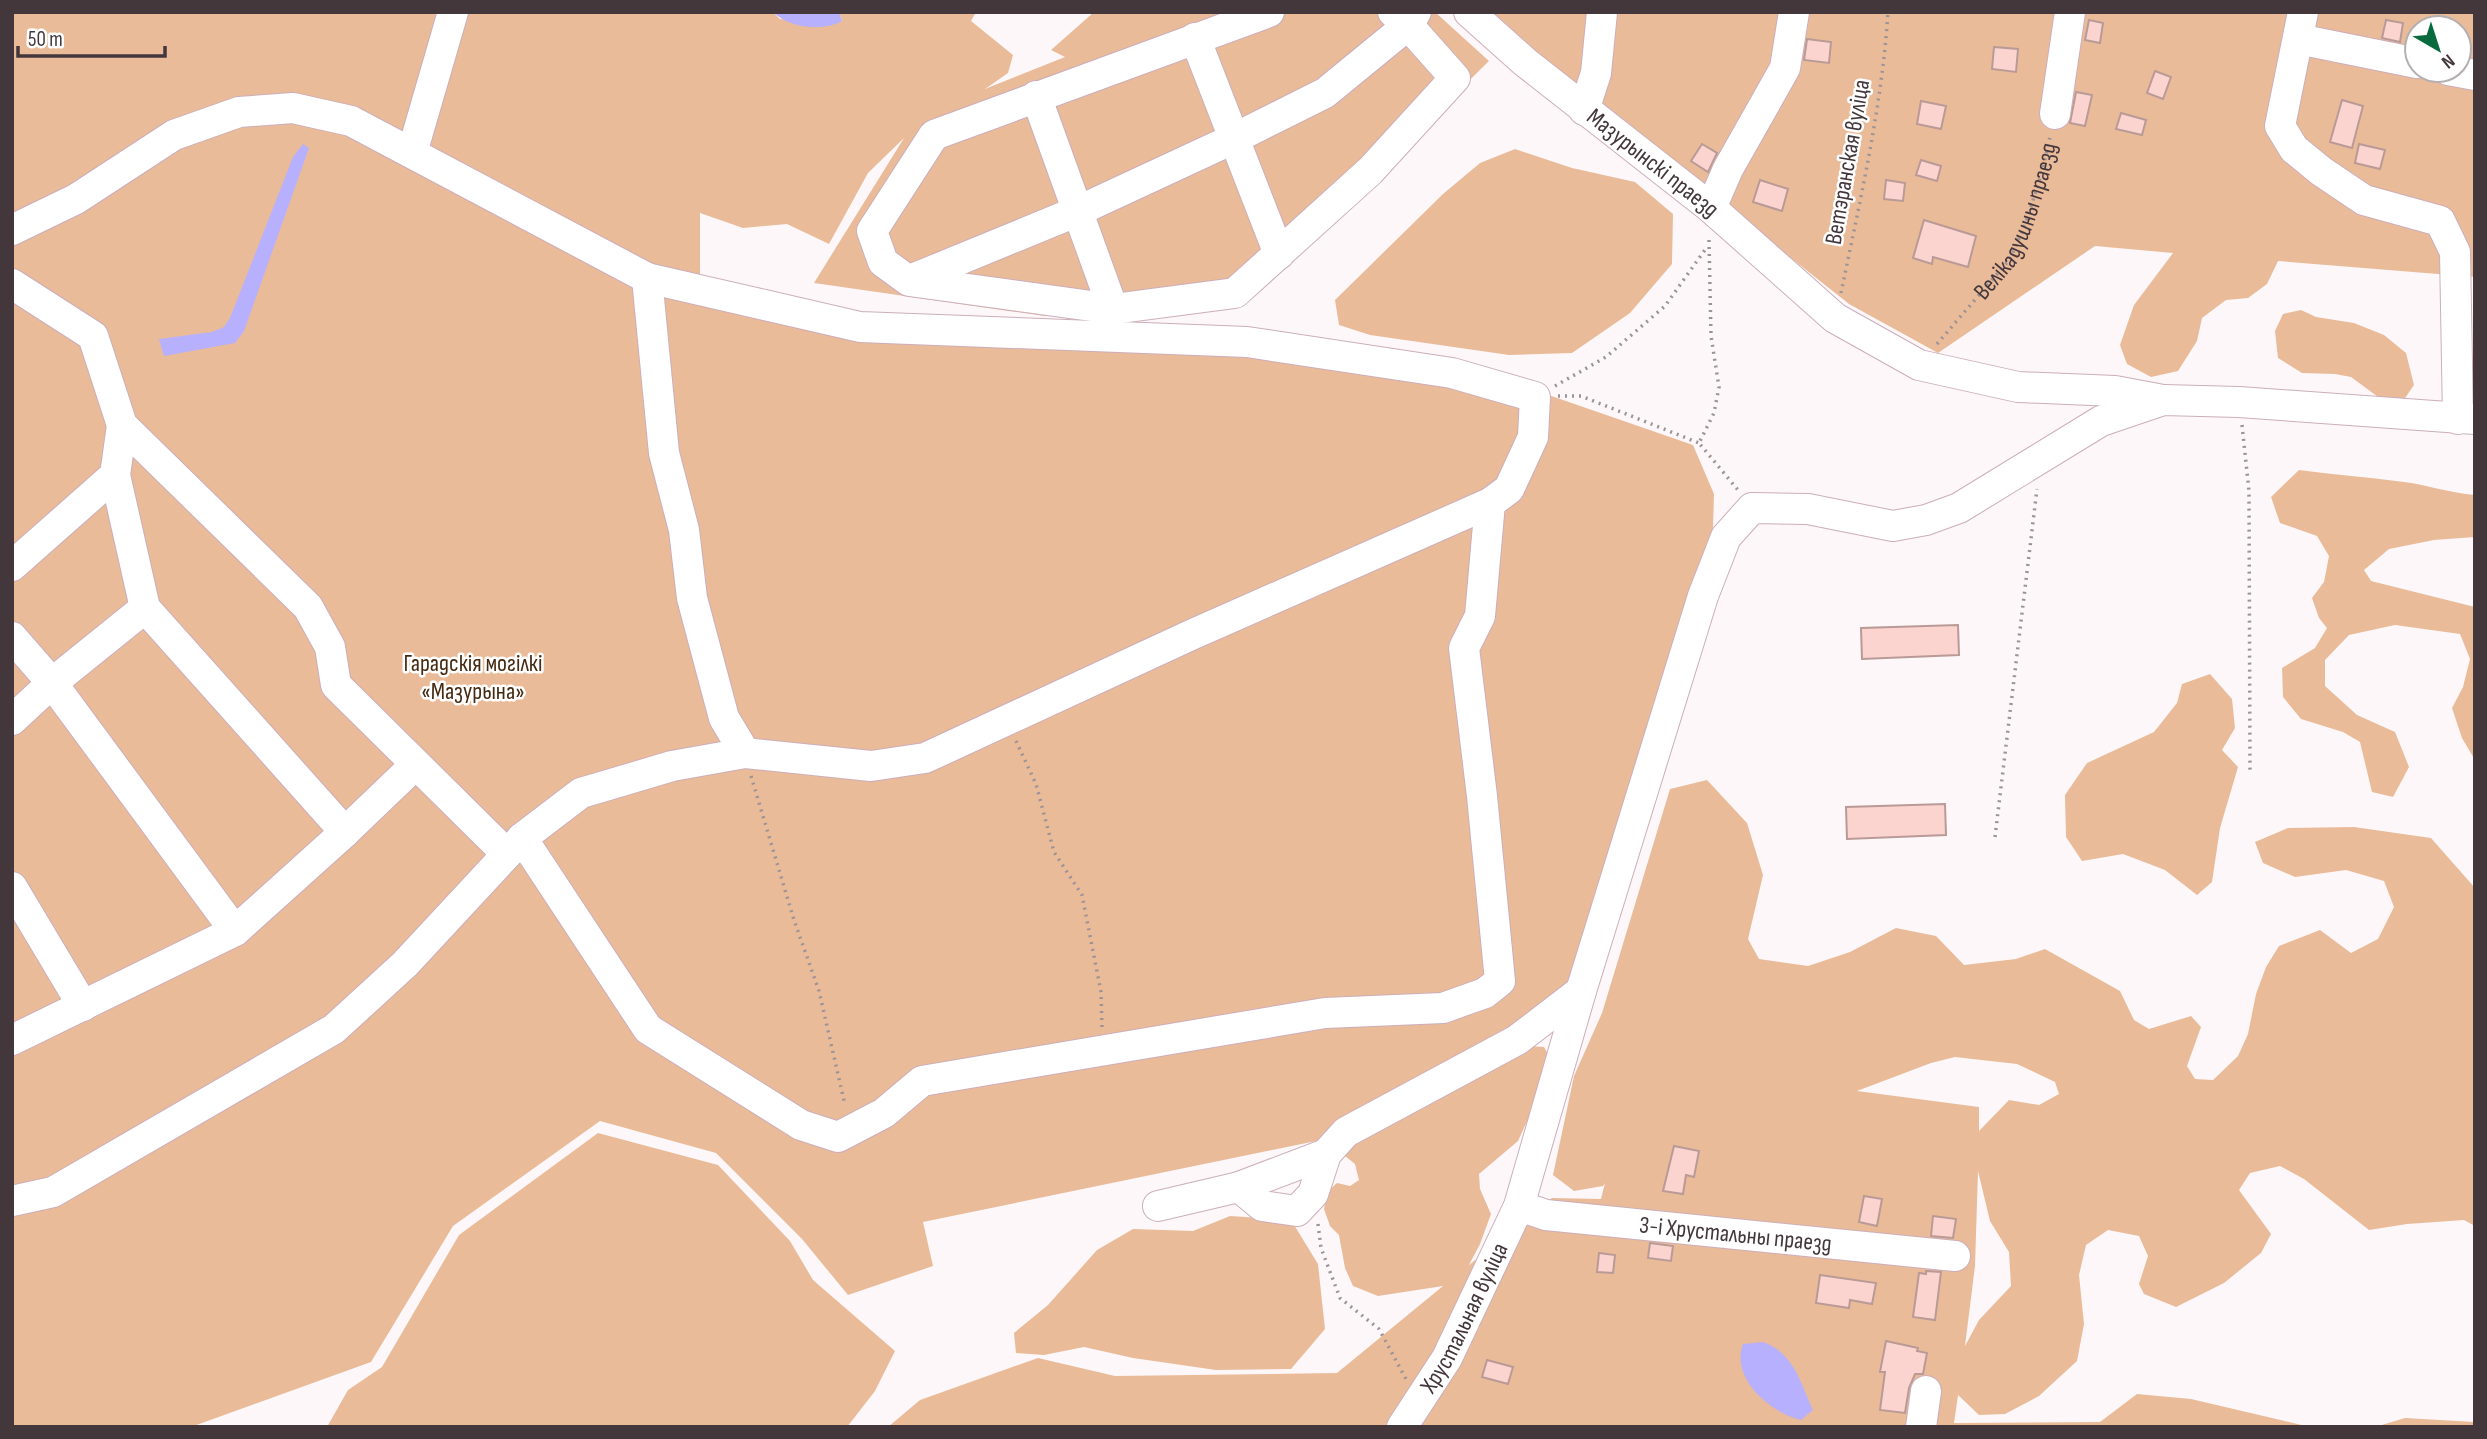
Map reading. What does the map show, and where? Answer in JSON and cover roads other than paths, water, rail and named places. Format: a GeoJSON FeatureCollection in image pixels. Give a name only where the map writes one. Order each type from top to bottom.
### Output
{"type":"FeatureCollection","features":[{"type":"Feature","properties":{"kind":"street"},"geometry":{"type":"LineString","coordinates":[[412,153],[453,12]]}},
{"type":"Feature","properties":{"kind":"street"},"geometry":{"type":"LineString","coordinates":[[909,281],[1078,211],[1325,93],[1406,16],[1455,78],[1370,171],[1235,293],[1113,309],[909,281],[883,262],[872,232],[934,135],[1269,12]]}},
{"type":"Feature","properties":{"kind":"street","name":"Мазурынскі праезд"},"geometry":{"type":"LineString","coordinates":[[1469,12],[1502,26],[1584,110],[1711,208],[1835,318],[1919,365],[2018,387],[2115,391],[2163,400]]}},
{"type":"Feature","properties":{"kind":"street"},"geometry":{"type":"LineString","coordinates":[[1584,110],[1596,73],[1602,12]]}},
{"type":"Feature","properties":{"kind":"street"},"geometry":{"type":"LineString","coordinates":[[1711,208],[1728,169],[1785,68],[1794,12]]}},
{"type":"Feature","properties":{"kind":"street","name":"Велікадушны праезд"},"geometry":{"type":"LineString","coordinates":[[2055,114],[2070,12]]}},
{"type":"Feature","properties":{"kind":"street"},"geometry":{"type":"LineString","coordinates":[[2163,400],[2239,402],[2467,419],[2455,252],[2440,221],[2364,200],[2294,149],[2280,126],[2300,25],[2403,59]]}},
{"type":"Feature","properties":{"kind":"street"},"geometry":{"type":"LineString","coordinates":[[1195,38],[1279,254]]}},
{"type":"Feature","properties":{"kind":"street"},"geometry":{"type":"LineString","coordinates":[[1036,96],[1113,309]]}},
{"type":"Feature","properties":{"kind":"street"},"geometry":{"type":"LineString","coordinates":[[12,230],[76,199],[174,135],[239,111],[293,108],[351,121],[647,278],[860,327],[1247,342],[1452,373],[1535,397],[1533,437],[1509,489],[1490,503],[1191,635],[925,758],[871,766],[745,753],[672,766],[581,793],[514,846],[405,964],[334,1029],[54,1192],[12,1201]]}},
{"type":"Feature","properties":{"kind":"street"},"geometry":{"type":"LineString","coordinates":[[647,278],[664,453],[684,530],[692,598],[724,718],[745,753]]}},
{"type":"Feature","properties":{"kind":"street"},"geometry":{"type":"LineString","coordinates":[[12,284],[93,337],[122,425],[115,474],[145,608],[345,832]]}},
{"type":"Feature","properties":{"kind":"street","name":"Хрустальная вуліца"},"geometry":{"type":"LineString","coordinates":[[1402,1427],[1447,1358],[1519,1206],[1581,991],[1703,596],[1726,537],[1752,508],[1808,509],[1893,526],[1926,520],[1959,508],[2101,421],[2163,400]]}},
{"type":"Feature","properties":{"kind":"street"},"geometry":{"type":"LineString","coordinates":[[122,425],[308,607],[330,647],[336,685],[415,765],[514,846],[648,1029],[801,1125],[838,1138],[884,1113],[922,1081],[1325,1013],[1443,1008],[1485,993],[1500,981],[1464,648],[1480,616],[1490,503]]}},
{"type":"Feature","properties":{"kind":"street"},"geometry":{"type":"LineString","coordinates":[[12,566],[115,474]]}},
{"type":"Feature","properties":{"kind":"street"},"geometry":{"type":"LineString","coordinates":[[12,720],[52,683],[145,608]]}},
{"type":"Feature","properties":{"kind":"street"},"geometry":{"type":"LineString","coordinates":[[12,636],[52,683],[235,931]]}},
{"type":"Feature","properties":{"kind":"street"},"geometry":{"type":"LineString","coordinates":[[12,1040],[235,931],[415,765]]}},
{"type":"Feature","properties":{"kind":"street"},"geometry":{"type":"LineString","coordinates":[[12,887],[83,1006]]}},
{"type":"Feature","properties":{"kind":"street"},"geometry":{"type":"LineString","coordinates":[[1238,1187],[1262,1206],[1297,1210],[1313,1194],[1326,1154],[1346,1132],[1517,1040],[1581,991]]}},
{"type":"Feature","properties":{"kind":"street"},"geometry":{"type":"LineString","coordinates":[[1158,1206],[1238,1187],[1326,1154]]}},
{"type":"Feature","properties":{"kind":"street","name":"3-і Хрустальны праезд"},"geometry":{"type":"LineString","coordinates":[[1519,1206],[1546,1215],[1955,1256]]}},
{"type":"Feature","properties":{"kind":"street"},"geometry":{"type":"LineString","coordinates":[[1921,1427],[1926,1391]]}},
{"type":"Feature","properties":{"kind":"park label","name":"Гарадскія могілкі «Мазурына»"},"geometry":{"type":"Point","coordinates":[473,677]}}]}
